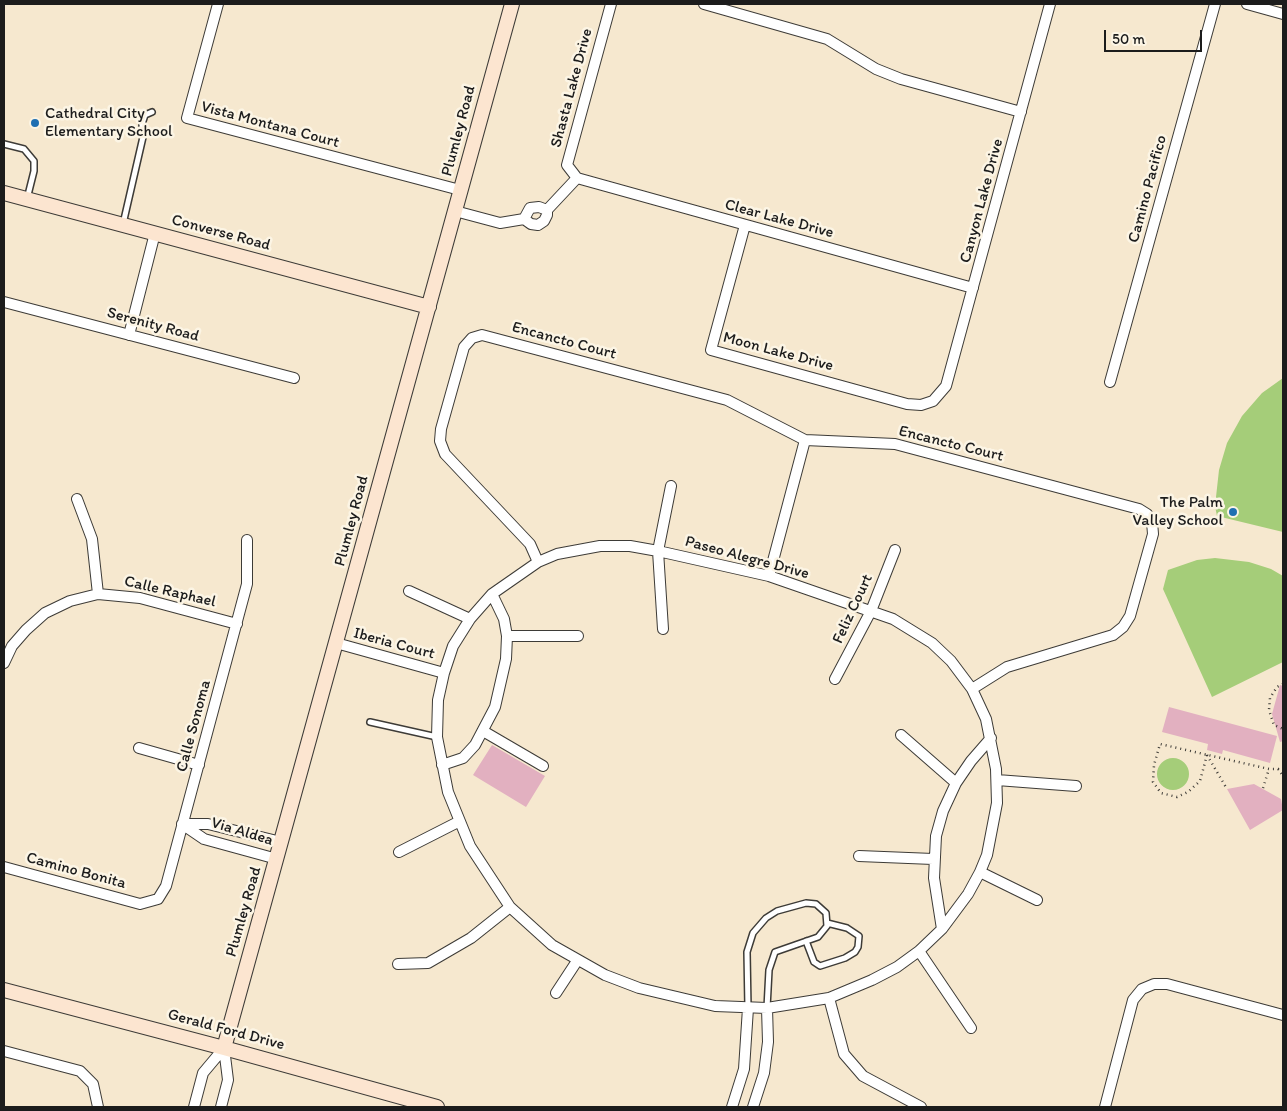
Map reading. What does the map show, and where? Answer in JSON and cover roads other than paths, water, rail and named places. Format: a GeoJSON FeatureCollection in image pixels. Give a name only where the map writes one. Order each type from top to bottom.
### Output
{"type":"FeatureCollection","features":[{"type":"Feature","properties":{"kind":"street","name":"Vista Montana Court"},"geometry":{"type":"LineString","coordinates":[[218,4],[187,118],[460,190]]}},
{"type":"Feature","properties":{"kind":"street","name":"Plumley Road"},"geometry":{"type":"LineString","coordinates":[[224,1048],[512,4]]}},
{"type":"Feature","properties":{"kind":"street","name":"Shasta Lake Drive"},"geometry":{"type":"LineString","coordinates":[[577,178],[567,165],[611,4]]}},
{"type":"Feature","properties":{"kind":"street"},"geometry":{"type":"LineString","coordinates":[[704,4],[799,30],[826,40],[876,69],[901,79],[1021,112]]}},
{"type":"Feature","properties":{"kind":"street","name":"Canyon Lake Drive"},"geometry":{"type":"LineString","coordinates":[[933,401],[946,386],[1050,4]]}},
{"type":"Feature","properties":{"kind":"street","name":"Camino Pacifico"},"geometry":{"type":"LineString","coordinates":[[1110,382],[1215,4]]}},
{"type":"Feature","properties":{"kind":"street"},"geometry":{"type":"LineString","coordinates":[[1248,4],[1283,14]]}},
{"type":"Feature","properties":{"kind":"street"},"geometry":{"type":"LineString","coordinates":[[455,211],[500,223],[524,220],[538,225],[544,221],[547,210],[577,178]]}},
{"type":"Feature","properties":{"kind":"street","name":"Clear Lake Drive"},"geometry":{"type":"LineString","coordinates":[[577,178],[973,288]]}},
{"type":"Feature","properties":{"kind":"street","name":"Converse Road"},"geometry":{"type":"LineString","coordinates":[[4,193],[429,307]]}},
{"type":"Feature","properties":{"kind":"street"},"geometry":{"type":"LineString","coordinates":[[524,220],[530,208],[538,207],[547,210]]}},
{"type":"Feature","properties":{"kind":"street","name":"Moon Lake Drive"},"geometry":{"type":"LineString","coordinates":[[745,225],[711,350],[908,404],[922,405],[933,401]]}},
{"type":"Feature","properties":{"kind":"street"},"geometry":{"type":"LineString","coordinates":[[129,335],[155,233]]}},
{"type":"Feature","properties":{"kind":"street","name":"Serenity Road"},"geometry":{"type":"LineString","coordinates":[[4,302],[294,378]]}},
{"type":"Feature","properties":{"kind":"street","name":"Encancto Court"},"geometry":{"type":"LineString","coordinates":[[538,562],[530,544],[445,454],[440,442],[441,429],[464,346],[472,338],[482,335],[727,400],[805,440],[895,444],[1139,509],[1147,514],[1152,522],[1153,534],[1130,616],[1123,627],[1113,635],[1007,667],[972,689]]}},
{"type":"Feature","properties":{"kind":"street"},"geometry":{"type":"LineString","coordinates":[[769,576],[805,440]]}},
{"type":"Feature","properties":{"kind":"street"},"geometry":{"type":"LineString","coordinates":[[663,629],[658,551],[671,486]]}},
{"type":"Feature","properties":{"kind":"street"},"geometry":{"type":"LineString","coordinates":[[77,499],[92,539],[98,594]]}},
{"type":"Feature","properties":{"kind":"street","name":"Calle Sonoma"},"geometry":{"type":"LineString","coordinates":[[140,904],[158,899],[166,886],[247,584],[247,540]]}},
{"type":"Feature","properties":{"kind":"street","name":"Paseo Alegre Drive"},"geometry":{"type":"LineString","coordinates":[[600,546],[630,546],[658,551],[769,576],[872,611],[912,629],[932,643],[951,661],[972,689],[986,719],[991,738],[997,780],[997,803],[993,829],[980,872],[968,894],[942,929],[919,951],[897,967],[829,998],[767,1008],[748,1008],[715,1006],[639,988],[605,975],[577,961],[552,945],[510,907],[487,875],[458,822],[442,765],[437,737],[438,700],[453,646],[470,619],[492,594],[538,562],[557,554],[600,546]]}},
{"type":"Feature","properties":{"kind":"street","name":"Feliz Court"},"geometry":{"type":"LineString","coordinates":[[835,679],[872,611],[895,550]]}},
{"type":"Feature","properties":{"kind":"street"},"geometry":{"type":"LineString","coordinates":[[409,591],[470,619]]}},
{"type":"Feature","properties":{"kind":"street","name":"Calle Raphael"},"geometry":{"type":"LineString","coordinates":[[4,663],[12,646],[26,630],[46,613],[70,601],[98,594],[140,598],[237,624]]}},
{"type":"Feature","properties":{"kind":"street"},"geometry":{"type":"LineString","coordinates":[[442,765],[463,758],[483,731],[495,706],[506,659],[508,636],[504,619],[492,594]]}},
{"type":"Feature","properties":{"kind":"street"},"geometry":{"type":"LineString","coordinates":[[508,636],[578,636]]}},
{"type":"Feature","properties":{"kind":"street","name":"Iberia Court"},"geometry":{"type":"LineString","coordinates":[[336,643],[444,673]]}},
{"type":"Feature","properties":{"kind":"street"},"geometry":{"type":"LineString","coordinates":[[483,731],[543,766]]}},
{"type":"Feature","properties":{"kind":"street"},"geometry":{"type":"LineString","coordinates":[[901,736],[956,783]]}},
{"type":"Feature","properties":{"kind":"street"},"geometry":{"type":"LineString","coordinates":[[942,929],[934,878],[933,859],[936,836],[943,811],[956,783],[971,760],[991,738]]}},
{"type":"Feature","properties":{"kind":"street"},"geometry":{"type":"LineString","coordinates":[[139,748],[199,765]]}},
{"type":"Feature","properties":{"kind":"street"},"geometry":{"type":"LineString","coordinates":[[997,780],[1076,786]]}},
{"type":"Feature","properties":{"kind":"street"},"geometry":{"type":"LineString","coordinates":[[399,852],[458,822]]}},
{"type":"Feature","properties":{"kind":"street","name":"Via Aldea"},"geometry":{"type":"LineString","coordinates":[[182,824],[208,824],[281,842]]}},
{"type":"Feature","properties":{"kind":"street","name":"Via Aldea"},"geometry":{"type":"LineString","coordinates":[[182,824],[204,838],[277,859]]}},
{"type":"Feature","properties":{"kind":"street"},"geometry":{"type":"LineString","coordinates":[[859,856],[933,859]]}},
{"type":"Feature","properties":{"kind":"street","name":"Camino Bonita"},"geometry":{"type":"LineString","coordinates":[[4,867],[140,904]]}},
{"type":"Feature","properties":{"kind":"street"},"geometry":{"type":"LineString","coordinates":[[980,872],[1037,900]]}},
{"type":"Feature","properties":{"kind":"street"},"geometry":{"type":"LineString","coordinates":[[398,964],[428,963],[471,938],[510,907]]}},
{"type":"Feature","properties":{"kind":"street"},"geometry":{"type":"LineString","coordinates":[[919,951],[971,1028]]}},
{"type":"Feature","properties":{"kind":"street"},"geometry":{"type":"LineString","coordinates":[[556,993],[577,961]]}},
{"type":"Feature","properties":{"kind":"street"},"geometry":{"type":"LineString","coordinates":[[1105,1107],[1133,1000],[1142,989],[1154,984],[1167,984],[1283,1015]]}},
{"type":"Feature","properties":{"kind":"street","name":"Gerald Ford Drive"},"geometry":{"type":"LineString","coordinates":[[4,990],[438,1107]]}},
{"type":"Feature","properties":{"kind":"street"},"geometry":{"type":"LineString","coordinates":[[829,998],[844,1054],[863,1076],[921,1107]]}},
{"type":"Feature","properties":{"kind":"street"},"geometry":{"type":"LineString","coordinates":[[732,1107],[744,1069],[748,1008]]}},
{"type":"Feature","properties":{"kind":"street"},"geometry":{"type":"LineString","coordinates":[[754,1107],[766,1064],[767,1008]]}},
{"type":"Feature","properties":{"kind":"street"},"geometry":{"type":"LineString","coordinates":[[194,1107],[203,1073],[224,1048]]}},
{"type":"Feature","properties":{"kind":"street"},"geometry":{"type":"LineString","coordinates":[[221,1107],[228,1080],[224,1048]]}},
{"type":"Feature","properties":{"kind":"street"},"geometry":{"type":"LineString","coordinates":[[4,1051],[80,1071],[93,1084],[98,1107]]}},
{"type":"Feature","properties":{"kind":"lane"},"geometry":{"type":"LineString","coordinates":[[123,225],[144,137],[142,124],[145,115],[152,112]]}},
{"type":"Feature","properties":{"kind":"lane"},"geometry":{"type":"LineString","coordinates":[[4,144],[24,149],[34,161],[34,171],[27,199]]}},
{"type":"Feature","properties":{"kind":"lane"},"geometry":{"type":"LineString","coordinates":[[370,722],[437,737]]}},
{"type":"Feature","properties":{"kind":"lane"},"geometry":{"type":"LineString","coordinates":[[748,1008],[747,952],[749,943],[759,925],[777,911],[806,903],[821,908],[826,913],[827,924],[823,933],[806,941],[781,948],[772,958],[767,1008]]}},
{"type":"Feature","properties":{"kind":"lane"},"geometry":{"type":"LineString","coordinates":[[806,941],[814,962],[820,966],[846,958],[855,952],[858,947],[859,936],[847,928],[827,924]]}},
{"type":"Feature","properties":{"kind":"place","name":"Cathedral City Elementary School"},"geometry":{"type":"Point","coordinates":[35,123]}},
{"type":"Feature","properties":{"kind":"place","name":"The Palm Valley School"},"geometry":{"type":"Point","coordinates":[1233,512]}}]}
